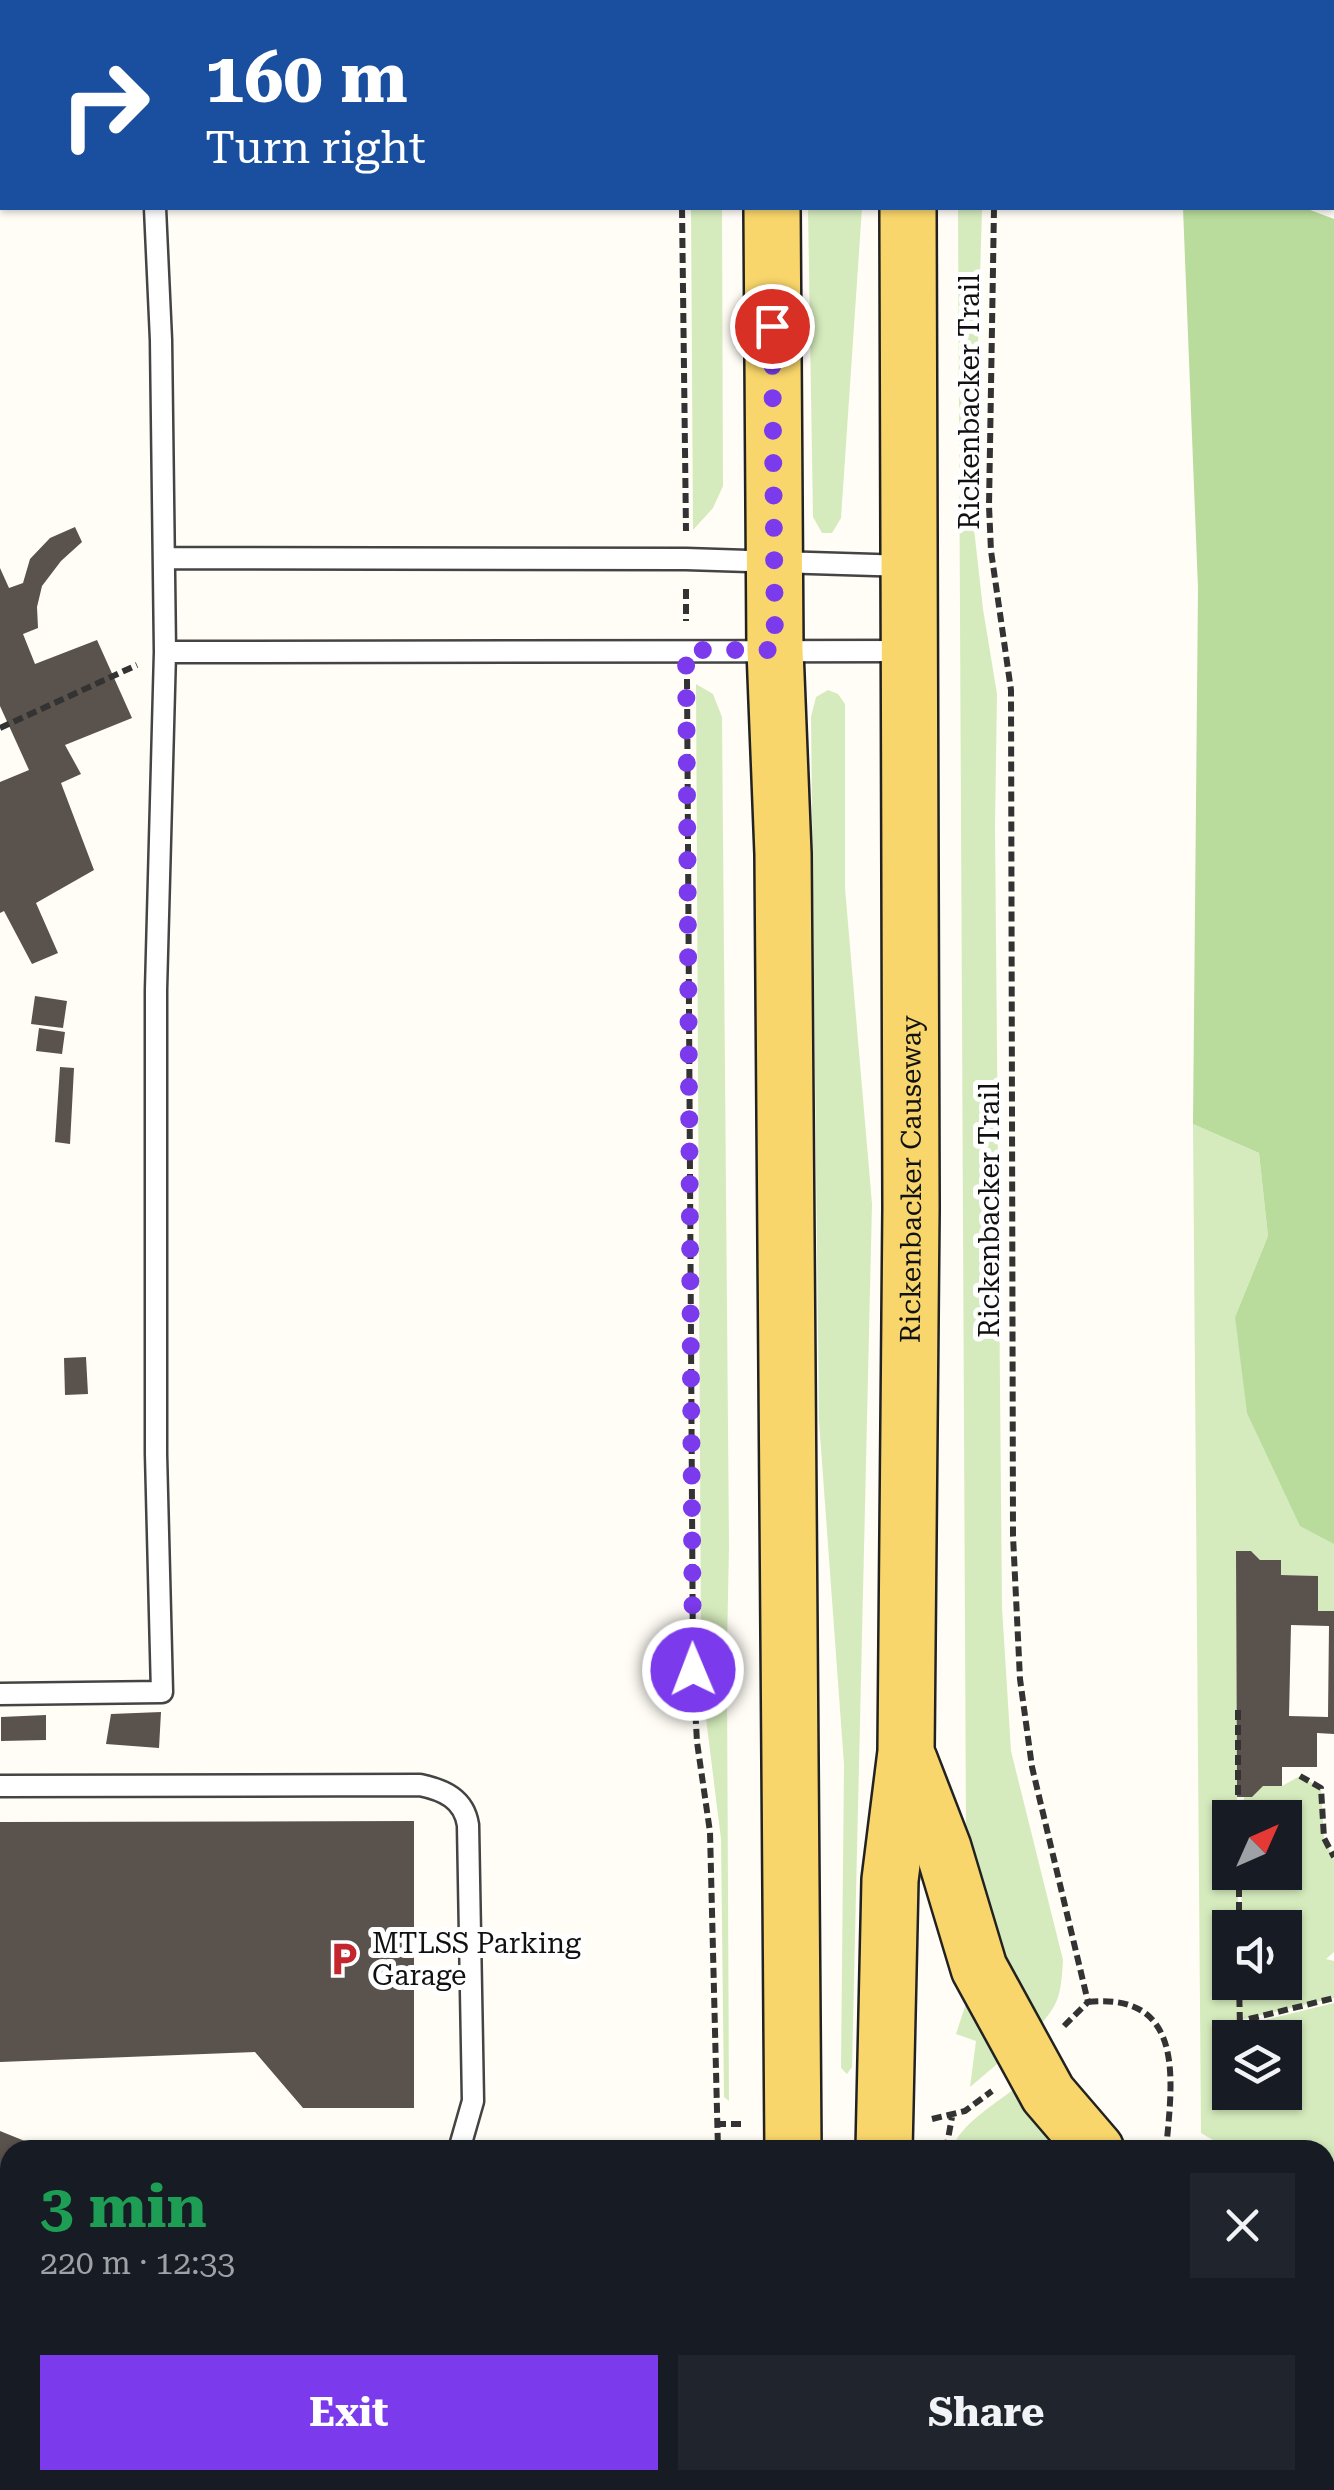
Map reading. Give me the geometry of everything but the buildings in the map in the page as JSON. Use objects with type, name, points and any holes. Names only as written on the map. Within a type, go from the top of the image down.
[{"type":"main road","points":[[772,210],[775,650],[783,873],[793,2140]]},
{"type":"main road","name":"Rickenbacker Causeway","points":[[884,2140],[890,1880],[906,1752],[911,1208],[908,210]]},
{"type":"main road","points":[[906,1752],[943,1848],[979,1968],[1048,2094],[1087,2140]]},
{"type":"lane","points":[[0,1694],[162,1692],[156,1415],[156,1027],[165,652],[156,210]]},
{"type":"lane","points":[[164,558],[686,559],[910,566]]},
{"type":"lane","points":[[165,652],[910,652]]},
{"type":"lane","points":[[0,1786],[420,1785],[449,1795],[466,1811],[468,1826],[473,2101],[462,2140]]},
{"type":"path","points":[[682,210],[693,1684],[696,1742],[710,1832],[717,2140]]},
{"type":"path","name":"Rickenbacker Trail","points":[[994,210],[989,506],[1011,690],[1013,1536],[1020,1679],[1032,1768],[1088,2002],[1106,2000],[1142,2011],[1160,2028],[1169,2049],[1167,2140]]},
{"type":"path","points":[[0,728],[165,652]]},
{"type":"path","points":[[1238,1710],[1238,1800]]},
{"type":"path","points":[[1300,1776],[1321,1788],[1324,1838],[1334,1857]]},
{"type":"path","points":[[1249,2019],[1334,1998]]},
{"type":"path","points":[[939,2118],[952,2116],[997,2087]]},
{"type":"path","points":[[948,2140],[952,2116]]},
{"type":"path","points":[[716,2124],[729,2124]]},
{"type":"green space","points":[[691,210],[722,210],[723,486],[713,508],[693,530]]},
{"type":"green space","points":[[808,210],[862,210],[841,518],[832,533],[822,533],[813,517]]},
{"type":"green space","points":[[958,210],[982,210],[973,520],[997,694],[1002,1608],[1011,1751],[1063,1960],[1058,1998],[1036,2029],[990,1936],[966,1833]]},
{"type":"green space","points":[[1183,210],[1310,210],[1334,219],[1334,1544],[1300,1526],[1247,1413],[1235,1317],[1268,1236],[1259,1153],[1193,1124],[1198,588]]},
{"type":"green space","points":[[696,684],[713,694],[722,717],[727,1645],[701,1645]]},
{"type":"green space","points":[[828,690],[838,694],[845,704],[845,888],[872,1204],[852,2067],[847,2074],[841,2068],[844,1764],[819,1421],[811,717],[816,697]]},
{"type":"green space","points":[[1193,1124],[1259,1153],[1268,1236],[1235,1317],[1334,1542],[1334,1611],[1318,1611],[1318,1576],[1281,1575],[1281,1560],[1260,1560],[1251,1551],[1236,1552],[1237,1800],[1212,1800],[1212,1890],[1238,1890],[1238,1910],[1212,1910],[1212,2000],[1302,2000],[1302,1910],[1241,1910],[1242,1890],[1302,1890],[1302,1800],[1244,1800],[1263,1786],[1282,1786],[1300,1776],[1321,1788],[1324,1838],[1334,1860],[1334,1952],[1326,1959],[1334,1961],[1334,1998],[1240,2020],[1212,2020],[1212,2110],[1302,2110],[1302,2020],[1265,2020],[1334,2003],[1334,2140],[1213,2140],[1201,2133]]},
{"type":"green space","points":[[702,1686],[727,1686],[729,2101],[724,2097],[721,1839]]},
{"type":"green space","points":[[969,1994],[1003,2059],[970,2087],[976,2041],[956,2034]]},
{"type":"green space","points":[[1018,2086],[1055,2140],[957,2140]]},
{"type":"place","name":"MTLSS Parking Garage","points":[[344,1959]]},
{"type":"route","points":[[693,1670],[686,650],[775,650],[772,326]]}]
